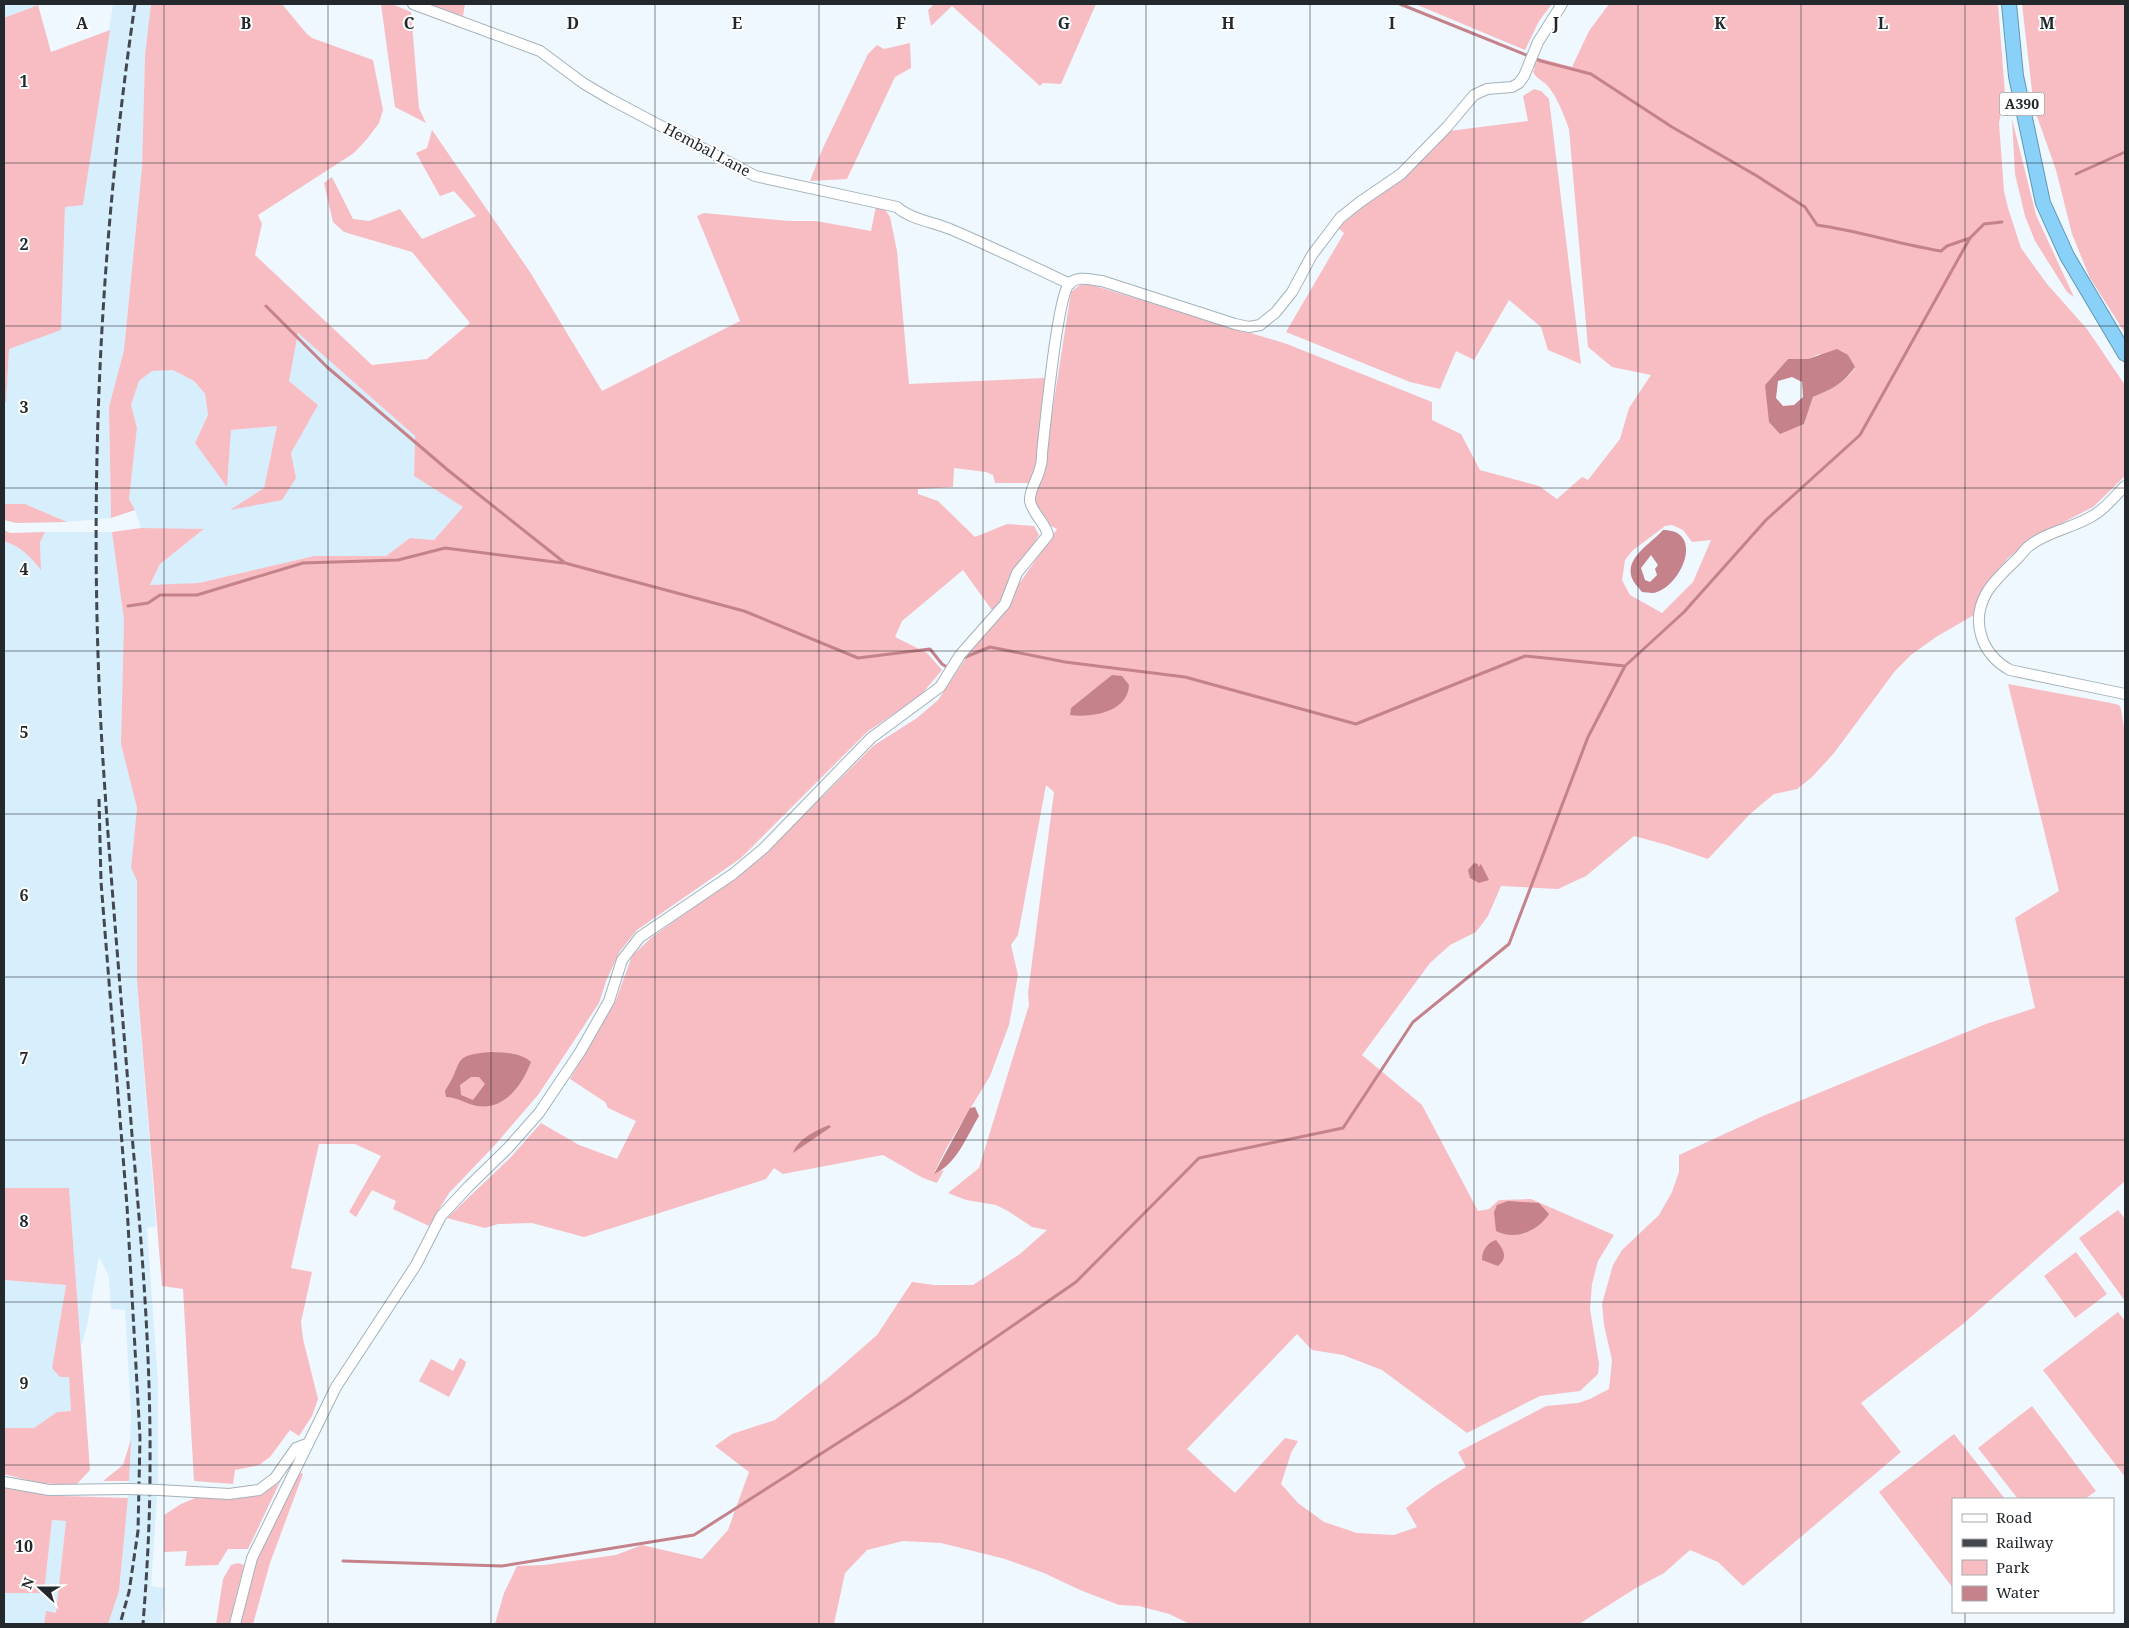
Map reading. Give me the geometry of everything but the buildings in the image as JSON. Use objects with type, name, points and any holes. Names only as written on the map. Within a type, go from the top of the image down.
[{"type":"highway","name":"A390","points":[[2008,4],[2016,76],[2043,203],[2067,256],[2125,354]]},
{"type":"street","name":"Hembal Lane","points":[[413,4],[540,51],[583,83],[610,99],[755,176],[897,207],[904,213],[939,224],[972,238],[1070,284]]},
{"type":"street","points":[[235,1624],[252,1558],[336,1387],[416,1264],[441,1216],[508,1148],[539,1113],[580,1052],[609,1001],[622,960],[640,937],[733,874],[764,848],[870,738],[940,687],[954,664],[1005,604],[1017,573],[1048,535],[1046,526],[1032,507],[1030,501],[1031,492],[1040,468],[1064,294],[1070,284],[1080,278],[1102,281],[1234,324],[1249,327],[1260,325],[1276,312],[1292,292],[1312,255],[1340,218],[1401,174],[1441,134],[1474,95],[1487,89],[1512,87],[1519,83],[1524,76],[1533,51],[1562,4]]},
{"type":"street","points":[[2125,486],[2096,514],[2074,526],[2047,535],[2028,547],[1988,591],[1978,618],[1979,630],[1987,650],[1997,661],[2010,670],[2125,694]]},
{"type":"street","points":[[4,1482],[50,1490],[127,1489],[229,1494],[259,1490],[275,1478],[296,1448],[307,1444]]},
{"type":"shaded area","points":[[4,4],[40,4],[4,18]]},
{"type":"shaded area","points":[[113,4],[151,4],[145,55],[142,167],[124,350],[109,407],[111,518],[67,522],[25,504],[4,504],[4,402],[6,402],[9,349],[61,329],[65,207],[83,204]]},
{"type":"shaded area","points":[[298,333],[415,436],[414,476],[463,507],[434,540],[410,538],[386,556],[314,556],[199,583],[150,586],[160,564],[203,530],[141,528],[129,499],[137,428],[131,405],[139,381],[152,371],[173,370],[194,381],[205,395],[208,415],[195,443],[227,486],[231,430],[277,426],[264,488],[231,510],[296,478],[291,453],[318,405],[289,381]]},
{"type":"shaded area","points":[[45,532],[112,532],[124,620],[121,744],[137,808],[131,868],[137,881],[137,981],[156,1226],[147,1228],[158,1383],[158,1480],[151,1586],[165,1588],[161,1624],[108,1624],[119,1591],[128,1498],[131,1414],[125,1310],[111,1309],[109,1277],[99,1256],[87,1326],[81,1347],[69,1188],[5,1188],[4,541],[29,554],[41,569],[40,542]]},
{"type":"shaded area","points":[[4,1280],[66,1285],[52,1368],[69,1377],[71,1411],[57,1412],[34,1428],[4,1428]]},
{"type":"shaded area","points":[[52,1520],[66,1521],[56,1614],[46,1612],[44,1624],[4,1624],[4,1593],[44,1593]]},
{"type":"green space","points":[[151,4],[282,4],[312,38],[373,60],[383,110],[379,123],[354,153],[258,215],[262,224],[255,255],[372,365],[427,359],[470,323],[412,252],[344,232],[333,222],[324,183],[332,177],[353,219],[369,221],[400,209],[422,239],[476,216],[454,191],[440,196],[416,153],[427,148],[432,130],[530,272],[602,391],[740,321],[697,216],[704,213],[789,221],[816,221],[871,231],[876,206],[884,208],[890,217],[897,251],[909,384],[1045,378],[1038,461],[1031,483],[995,483],[993,475],[986,472],[954,468],[953,487],[918,489],[918,494],[938,501],[975,537],[1007,524],[1034,526],[1039,535],[994,613],[963,570],[902,621],[895,637],[927,653],[942,670],[920,696],[867,732],[741,858],[637,930],[620,951],[606,981],[599,1003],[538,1095],[494,1146],[449,1193],[429,1226],[393,1209],[396,1201],[372,1190],[356,1217],[349,1212],[381,1156],[355,1144],[319,1144],[291,1268],[312,1272],[301,1322],[303,1339],[318,1399],[312,1416],[299,1436],[290,1430],[270,1457],[259,1465],[235,1470],[233,1484],[194,1481],[183,1289],[162,1286],[137,981],[137,881],[131,868],[137,808],[121,744],[124,620],[112,532],[141,528],[204,529],[160,564],[150,585],[199,583],[314,556],[386,556],[410,538],[434,540],[463,507],[414,476],[415,436],[298,333],[289,381],[318,405],[291,453],[296,478],[282,500],[230,510],[264,488],[277,426],[231,430],[227,487],[195,443],[208,415],[205,394],[194,381],[173,370],[152,371],[139,381],[131,405],[137,428],[129,499],[135,510],[111,518],[109,407],[124,350],[142,167],[145,55]]},
{"type":"green space","points":[[381,4],[392,4],[411,12],[419,108],[426,123],[395,107]]},
{"type":"green space","points":[[426,4],[465,4],[463,16]]},
{"type":"green space","points":[[934,4],[1096,4],[1061,84],[1043,83],[1040,86],[952,6],[931,26],[928,10]]},
{"type":"green space","points":[[1415,4],[1552,4],[1539,21],[1525,50]]},
{"type":"green space","points":[[1609,4],[1998,4],[2005,94],[1999,123],[2004,191],[2008,208],[2021,248],[2047,284],[2087,329],[2125,385],[2125,476],[2093,507],[2035,537],[2008,558],[1988,586],[1974,615],[1936,637],[1911,655],[1895,671],[1834,753],[1812,777],[1797,789],[1774,794],[1750,814],[1708,859],[1634,836],[1586,876],[1558,889],[1501,886],[1488,916],[1476,932],[1450,945],[1430,963],[1362,1055],[1422,1105],[1478,1211],[1489,1209],[1499,1200],[1531,1199],[1614,1235],[1598,1261],[1592,1284],[1590,1309],[1599,1364],[1598,1374],[1580,1391],[1540,1396],[1467,1433],[1382,1370],[1343,1355],[1312,1350],[1297,1334],[1187,1449],[1235,1493],[1285,1438],[1298,1441],[1291,1453],[1281,1484],[1298,1503],[1324,1522],[1357,1533],[1394,1535],[1417,1527],[1406,1508],[1434,1487],[1466,1467],[1458,1452],[1546,1406],[1578,1403],[1609,1389],[1612,1360],[1604,1325],[1602,1304],[1613,1265],[1622,1250],[1659,1215],[1672,1192],[1679,1172],[1679,1155],[1763,1116],[1986,1024],[2035,1008],[2015,918],[2059,891],[2008,684],[2111,703],[2119,705],[2121,709],[2125,734],[2125,1181],[1963,1324],[1861,1403],[1901,1452],[1743,1586],[1718,1562],[1690,1550],[1664,1573],[1636,1588],[1579,1624],[1190,1624],[1169,1614],[1139,1606],[1119,1605],[1080,1590],[1044,1573],[1005,1559],[941,1543],[903,1541],[867,1550],[845,1573],[834,1624],[495,1624],[504,1593],[517,1566],[544,1565],[616,1555],[642,1545],[702,1559],[728,1530],[749,1472],[715,1446],[732,1434],[775,1420],[828,1378],[877,1335],[912,1282],[934,1285],[973,1285],[1020,1254],[1047,1230],[1032,1227],[996,1205],[966,1200],[948,1193],[979,1168],[1029,1005],[1028,993],[1054,792],[1046,785],[1018,935],[1011,945],[1018,975],[1009,1025],[990,1076],[947,1147],[934,1173],[944,1170],[937,1183],[923,1178],[883,1155],[783,1174],[774,1168],[766,1179],[584,1237],[532,1223],[498,1224],[485,1228],[447,1218],[511,1157],[541,1123],[579,1145],[617,1159],[636,1121],[608,1108],[605,1102],[570,1079],[616,1000],[632,956],[652,937],[734,879],[774,845],[873,746],[917,718],[938,700],[978,640],[1005,612],[1019,584],[1057,529],[1051,526],[1035,502],[1049,433],[1071,292],[1080,285],[1092,285],[1287,344],[1432,402],[1432,420],[1461,434],[1480,470],[1539,486],[1557,499],[1582,477],[1588,480],[1620,439],[1629,408],[1651,375],[1612,367],[1588,347],[1569,129],[1554,95],[1547,85],[1535,75],[1533,71],[1535,68],[1530,66],[1535,57],[1572,67],[1589,31]],"holes":[[[1819,354],[1855,368],[1837,386],[1813,397],[1804,424],[1780,433],[1765,385],[1788,359],[1808,359]],[[1672,525],[1683,530],[1692,542],[1711,540],[1693,582],[1662,613],[1630,595],[1622,580],[1625,560],[1632,551],[1665,526]]]},
{"type":"green space","points":[[2022,4],[2125,4],[2125,333],[2090,278],[2072,234],[2056,170],[2034,108]]},
{"type":"green space","points":[[38,5],[51,52],[110,30],[83,205],[65,207],[61,330],[9,349],[6,402],[4,402],[4,18]]},
{"type":"green space","points":[[910,43],[911,68],[895,77],[847,179],[810,181],[822,150],[868,54],[877,45],[884,49]]},
{"type":"green space","points":[[1534,89],[1541,91],[1549,99],[1581,364],[1548,350],[1541,327],[1509,300],[1474,360],[1456,351],[1440,389],[1410,382],[1286,332],[1344,233],[1338,228],[1410,171],[1449,131],[1528,121],[1523,96]]},
{"type":"green space","points":[[2012,119],[2036,215],[2074,297],[2067,292],[2035,241],[2025,216],[2015,174]]},
{"type":"green space","points":[[4,504],[25,504],[67,522],[16,523],[4,520]]},
{"type":"green space","points":[[4,530],[10,533],[45,532],[40,542],[41,570],[25,553],[4,541]]},
{"type":"green space","points":[[4,1175],[5,1188],[69,1188],[90,1470],[76,1485],[38,1483],[4,1474],[4,1428],[34,1428],[57,1412],[71,1411],[69,1377],[60,1377],[52,1368],[66,1285],[4,1280]]},
{"type":"green space","points":[[2118,1210],[2125,1219],[2125,1301],[2079,1238]]},
{"type":"green space","points":[[2076,1252],[2107,1294],[2075,1318],[2044,1276]]},
{"type":"green space","points":[[2118,1312],[2125,1321],[2125,1477],[2043,1370]]},
{"type":"green space","points":[[460,1358],[466,1362],[465,1366],[449,1397],[419,1381],[431,1359],[453,1371]]},
{"type":"green space","points":[[2032,1406],[2096,1491],[2086,1498],[2017,1498],[1978,1448]]},
{"type":"green space","points":[[1954,1434],[2004,1498],[1952,1498],[1952,1587],[1879,1492]]},
{"type":"green space","points":[[131,1439],[129,1481],[103,1481],[123,1465]]},
{"type":"green space","points":[[288,1465],[248,1549],[228,1549],[218,1565],[185,1566],[187,1551],[164,1552],[164,1515],[181,1504],[200,1496],[252,1497],[268,1490]]},
{"type":"green space","points":[[299,1472],[303,1474],[270,1563],[253,1624],[240,1624],[253,1569],[266,1535]]},
{"type":"green space","points":[[4,1487],[61,1496],[128,1498],[119,1591],[108,1624],[44,1624],[46,1611],[56,1613],[66,1521],[52,1520],[44,1593],[4,1593]]},
{"type":"green space","points":[[238,1563],[244,1565],[229,1624],[216,1624],[223,1579],[231,1565]]},
{"type":"water","points":[[1837,349],[1848,355],[1855,367],[1837,385],[1813,397],[1804,424],[1780,434],[1769,422],[1765,385],[1788,359],[1808,359]],"holes":[[[1792,377],[1802,382],[1803,397],[1794,405],[1783,406],[1776,398],[1778,381]]]},
{"type":"water","points":[[1663,530],[1676,532],[1683,538],[1686,547],[1685,558],[1675,579],[1666,587],[1655,593],[1642,592],[1635,584],[1631,575],[1633,562],[1642,550]],"holes":[[[1651,555],[1658,565],[1655,569],[1657,575],[1650,582],[1645,580],[1641,568]]]},
{"type":"water","points":[[1112,675],[1122,676],[1129,685],[1127,694],[1122,702],[1116,707],[1098,714],[1070,715],[1071,708]]},
{"type":"water","points":[[1474,863],[1478,864],[1478,867],[1481,864],[1489,880],[1479,883],[1470,878],[1468,870]]},
{"type":"water","points":[[478,1053],[512,1054],[522,1056],[531,1062],[517,1087],[504,1100],[496,1104],[477,1106],[446,1097],[445,1091],[460,1062],[469,1055]],"holes":[[[471,1077],[479,1077],[485,1084],[473,1100],[461,1095],[460,1085]]]},
{"type":"water","points":[[975,1107],[979,1116],[960,1149],[949,1164],[934,1174],[970,1108]]},
{"type":"water","points":[[829,1125],[831,1127],[793,1153],[803,1140]]},
{"type":"water","points":[[1508,1201],[1539,1203],[1549,1214],[1539,1225],[1526,1233],[1503,1234],[1496,1231],[1494,1212],[1497,1205]]},
{"type":"water","points":[[1496,1240],[1504,1253],[1503,1259],[1498,1266],[1482,1260],[1486,1247]]},
{"type":"waterway","points":[[1400,4],[1541,61],[1591,74],[1672,127],[1757,176],[1805,207],[1817,225],[1941,251],[1947,246],[1970,238],[1984,224],[2002,222]]},
{"type":"waterway","points":[[2076,174],[2125,152]]},
{"type":"waterway","points":[[963,658],[990,647],[1065,662],[1185,677],[1356,724],[1525,656],[1625,666],[1684,612],[1766,520],[1860,435],[1970,238]]},
{"type":"waterway","points":[[266,306],[327,367],[449,471],[565,563],[744,611],[858,658],[930,649],[942,664],[950,669]]},
{"type":"waterway","points":[[128,606],[148,603],[160,595],[197,595],[303,563],[398,560],[445,548],[563,563]]},
{"type":"waterway","points":[[343,1561],[502,1566],[694,1535],[908,1398],[1076,1282],[1199,1158],[1343,1128],[1413,1022],[1509,944],[1588,737],[1625,666]]},
{"type":"railway","points":[[135,4],[113,188],[105,281],[100,373],[96,559],[98,652],[105,794],[139,1218],[147,1344],[150,1488],[143,1624]]},
{"type":"railway","points":[[99,799],[101,882],[127,1206],[140,1438],[138,1531],[129,1592],[120,1624]]}]
